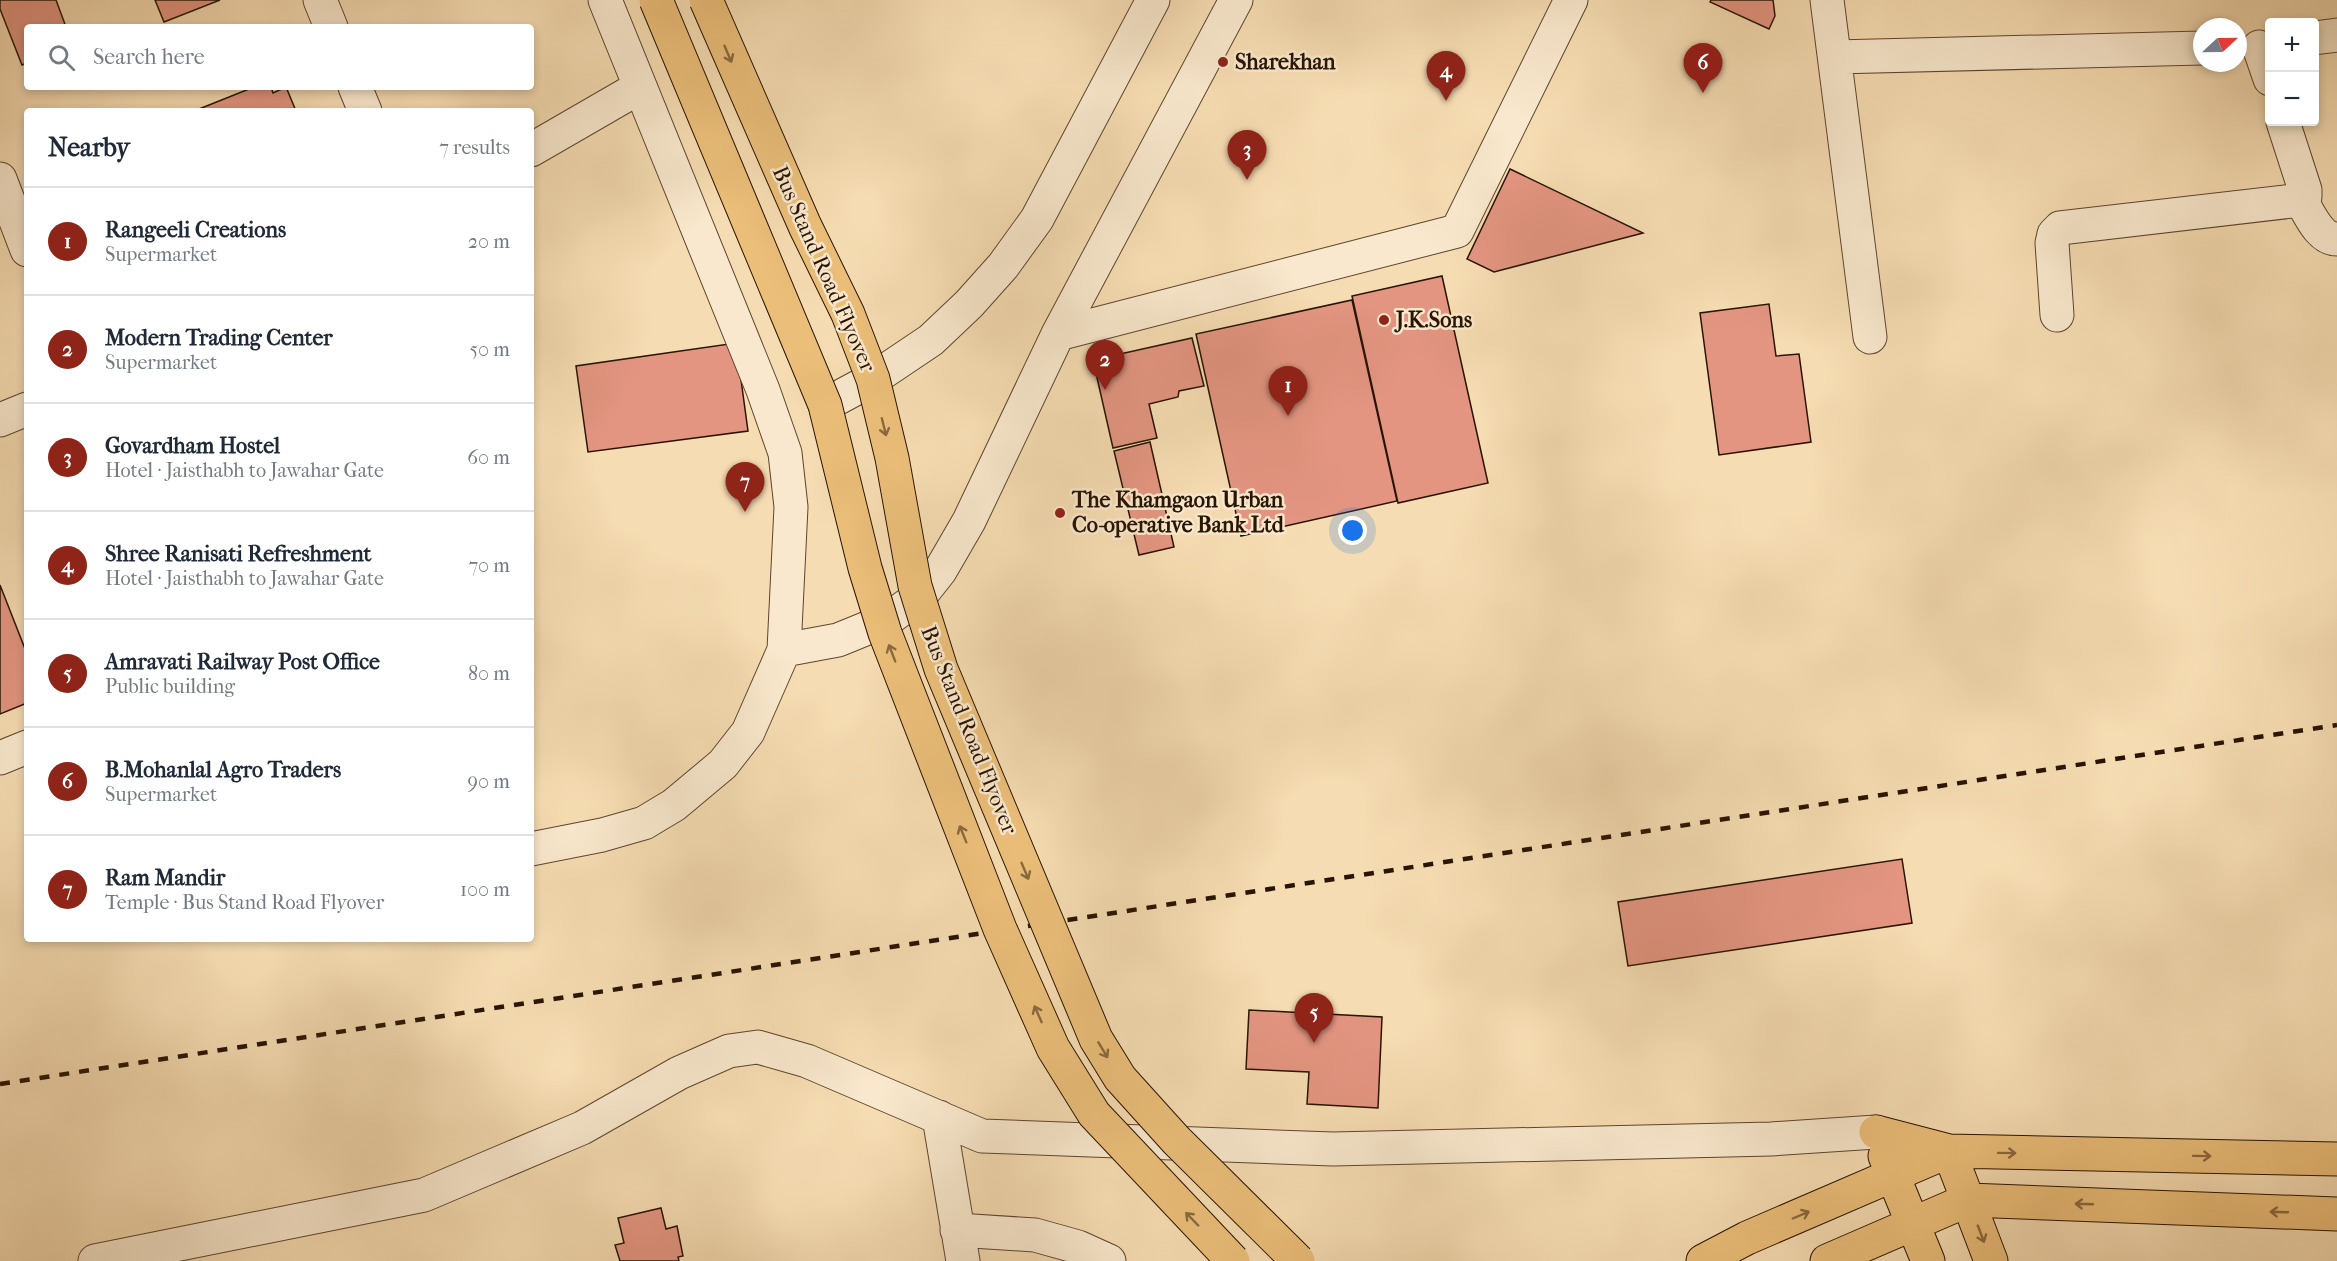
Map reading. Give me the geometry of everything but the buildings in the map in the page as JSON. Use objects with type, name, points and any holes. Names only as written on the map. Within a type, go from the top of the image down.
[{"type":"main road","name":"Bus Stand Road Flyover","points":[[656,0],[825,405],[865,568],[885,633],[1000,929],[1053,1048],[1094,1114],[1233,1261]]},
{"type":"main road","name":"Bus Stand Road Flyover","points":[[706,0],[805,226],[848,314],[873,379],[892,458],[915,586],[941,669],[1096,1039],[1120,1078],[1176,1140],[1298,1261]]},
{"type":"main road","points":[[1876,1132],[1949,1151],[2337,1159]]},
{"type":"main road","points":[[1876,1132],[1928,1261]]},
{"type":"main road","points":[[1703,1261],[1747,1238],[1949,1151]]},
{"type":"main road","points":[[1949,1151],[1991,1261]]},
{"type":"main road","points":[[1827,1261],[1912,1222],[1968,1200],[2337,1214]]},
{"type":"street","points":[[320,0],[330,24]]},
{"type":"street","points":[[534,848],[602,835],[644,823],[674,805],[723,764],[748,732],[784,650],[791,507],[785,453],[763,390],[605,0]]},
{"type":"street","points":[[825,405],[873,379],[931,340],[969,304],[1003,266],[1037,219],[1153,0]]},
{"type":"street","points":[[784,650],[838,640],[887,620],[921,596],[940,571],[969,522],[1058,334],[1236,0]]},
{"type":"street","points":[[1058,334],[1457,231],[1571,0]]},
{"type":"street","points":[[1827,0],[1870,337]]},
{"type":"street","points":[[2319,37],[2337,35]]},
{"type":"street","points":[[2255,46],[2267,72]]},
{"type":"street","points":[[1835,57],[2193,48]]},
{"type":"street","points":[[534,148],[640,87]]},
{"type":"street","points":[[356,90],[364,108]]},
{"type":"street","points":[[2057,315],[2052,243],[2054,234],[2060,228],[2301,200],[2305,197],[2305,190],[2284,126]]},
{"type":"street","points":[[0,179],[24,242]]},
{"type":"street","points":[[2301,200],[2321,231],[2331,239],[2337,239]]},
{"type":"street","points":[[0,420],[24,411]]},
{"type":"street","points":[[0,758],[24,748]]},
{"type":"street","points":[[95,1261],[424,1195],[582,1128],[679,1073],[729,1051],[758,1047],[807,1061],[982,1136],[1333,1149],[1771,1139],[1876,1132]]},
{"type":"street","points":[[939,1117],[960,1245],[1035,1235],[1078,1247],[1109,1261]]},
{"type":"railway","points":[[0,1084],[2337,725]]},
{"type":"place","name":"Sharekhan","points":[[1223,62]]},
{"type":"place","name":"B.Mohanlal Agro Traders","points":[[1703,93]]},
{"type":"place","name":"Shree Ranisati Refreshment","points":[[1446,101]]},
{"type":"place","name":"Govardham Hostel","points":[[1247,180]]},
{"type":"place","name":"J.K.Sons","points":[[1384,320]]},
{"type":"place","name":"Modern Trading Center","points":[[1105,390]]},
{"type":"place","name":"Rangeeli Creations","points":[[1288,416]]},
{"type":"place","name":"Ram Mandir","points":[[745,512]]},
{"type":"place","name":"The Khamgaon Urban Co-operative Bank Ltd","points":[[1060,513]]},
{"type":"place","name":"Amravati Railway Post Office","points":[[1314,1043]]}]
